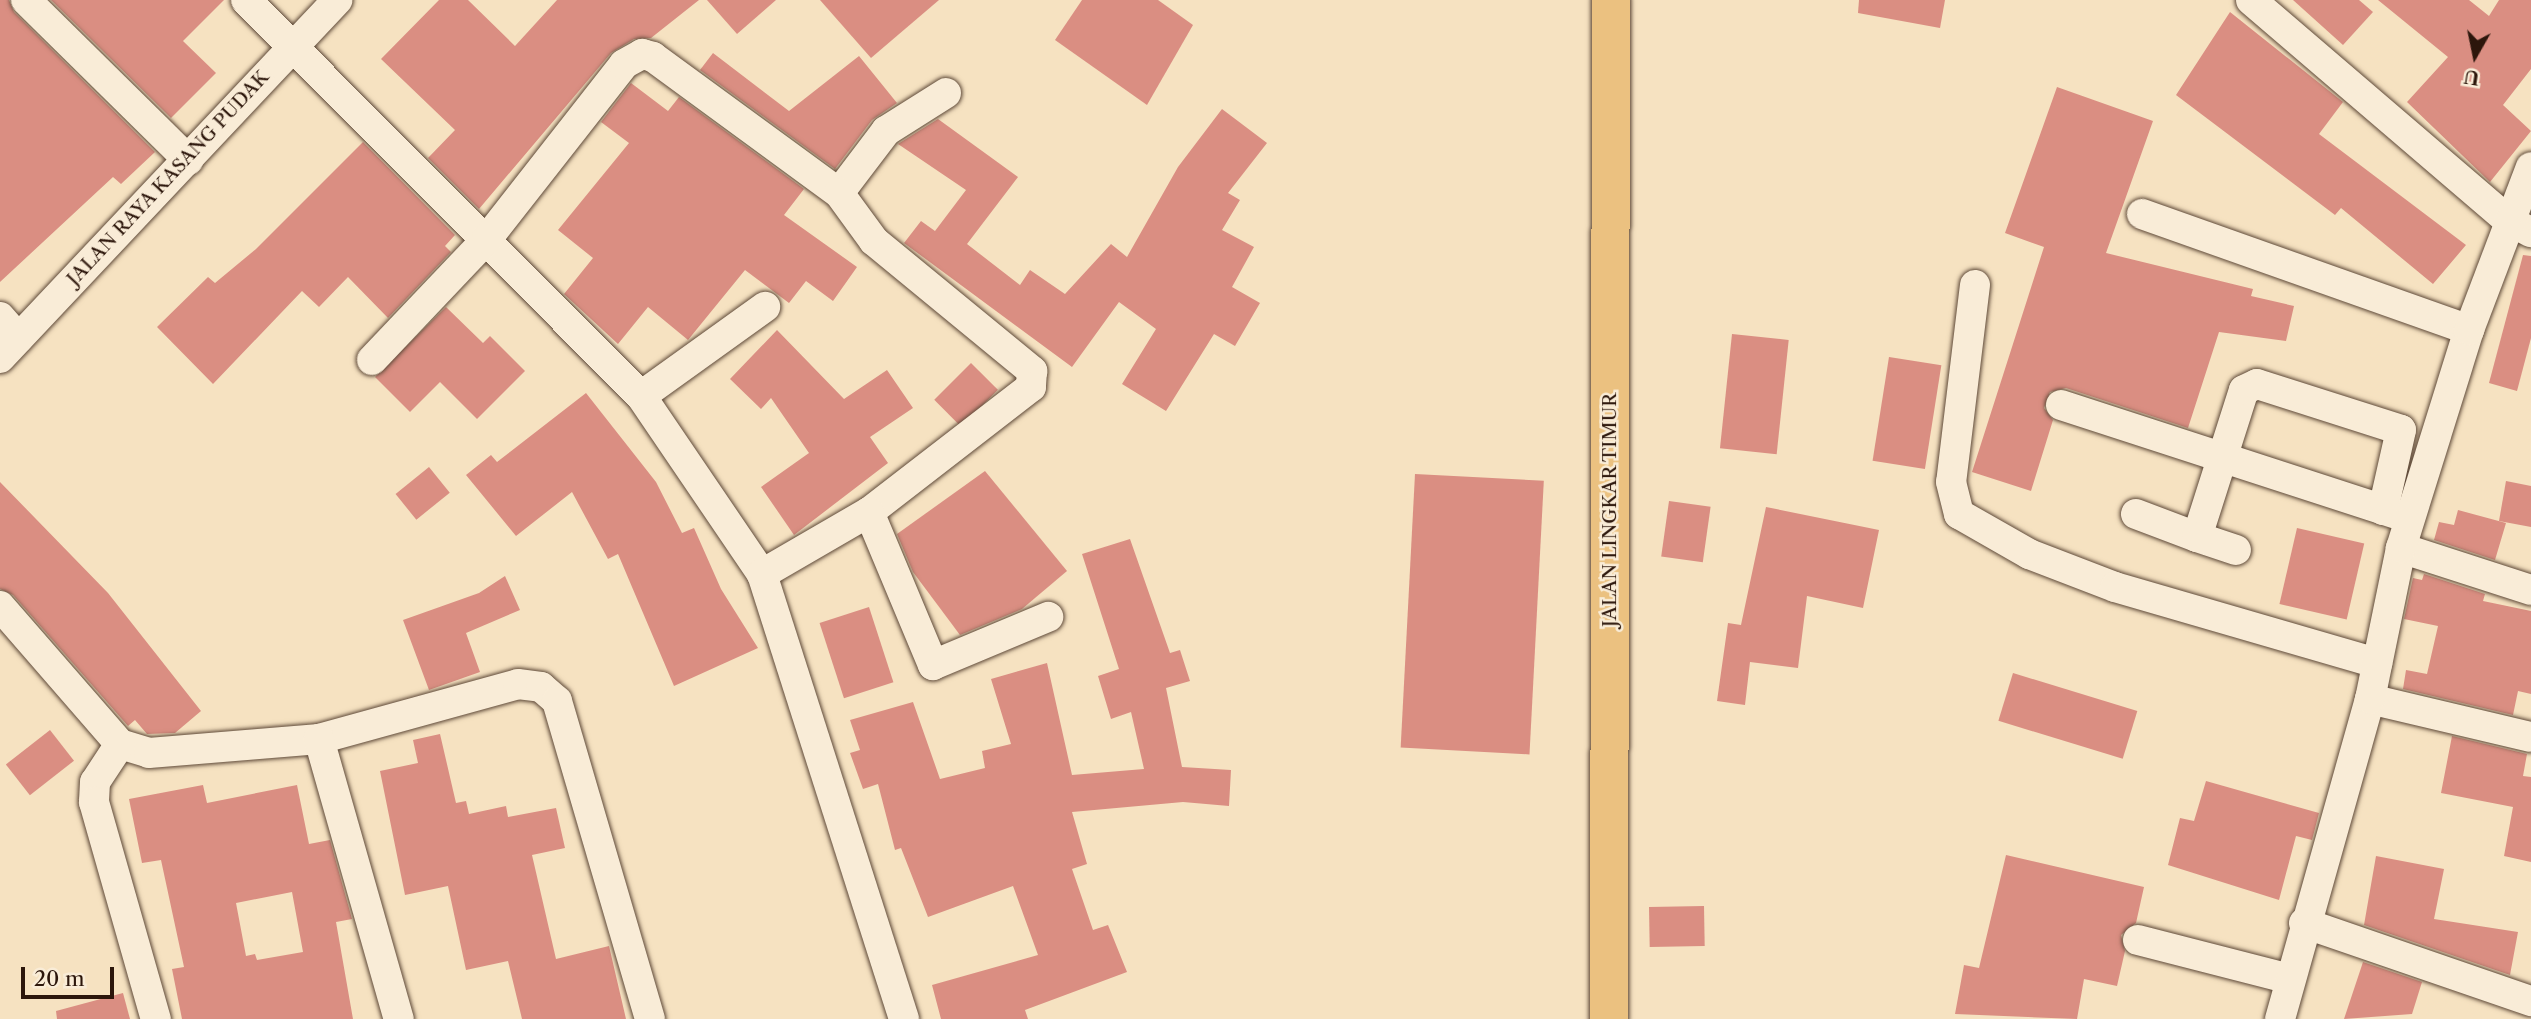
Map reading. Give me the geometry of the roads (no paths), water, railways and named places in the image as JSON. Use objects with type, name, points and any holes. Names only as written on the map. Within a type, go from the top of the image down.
[{"type":"highway","name":"JALAN LINGKAR TIMUR","points":[[1609,1019],[1611,0]]},
{"type":"street","points":[[26,0],[188,160]]},
{"type":"street","points":[[246,0],[295,46],[641,396],[762,574],[904,1019]]},
{"type":"street","name":"JALAN RAYA KASANG PUDAK","points":[[6,338],[188,160],[337,0]]},
{"type":"street","points":[[2251,0],[2519,226]]},
{"type":"street","points":[[372,360],[487,239],[624,64],[642,54],[839,193],[874,241],[1032,371],[1031,387],[869,513],[762,574]]},
{"type":"street","points":[[839,193],[886,131],[946,93]]},
{"type":"street","points":[[2397,514],[2469,330],[2519,226],[2531,167]]},
{"type":"street","points":[[2142,214],[2469,330]]},
{"type":"street","points":[[1975,285],[1951,482],[1959,514],[2029,554],[2115,587],[2377,663]]},
{"type":"street","points":[[641,396],[765,307]]},
{"type":"street","points":[[2197,537],[2222,457],[2252,384],[2396,426],[2403,436],[2397,514],[2401,548],[2370,699],[2304,923],[2280,1019]]},
{"type":"street","points":[[2061,405],[2397,514]]},
{"type":"street","points":[[869,513],[933,665],[1048,617]]},
{"type":"street","points":[[2136,514],[2236,550]]},
{"type":"street","points":[[2401,548],[2531,590]]},
{"type":"street","points":[[0,606],[120,744],[149,753],[320,739],[518,684],[541,687],[557,701],[650,1019]]},
{"type":"street","points":[[2370,699],[2531,737]]},
{"type":"street","points":[[320,739],[399,1019]]},
{"type":"street","points":[[120,744],[95,782],[94,802],[156,1019]]},
{"type":"street","points":[[2304,923],[2531,1001]]},
{"type":"street","points":[[2138,940],[2290,979]]}]
